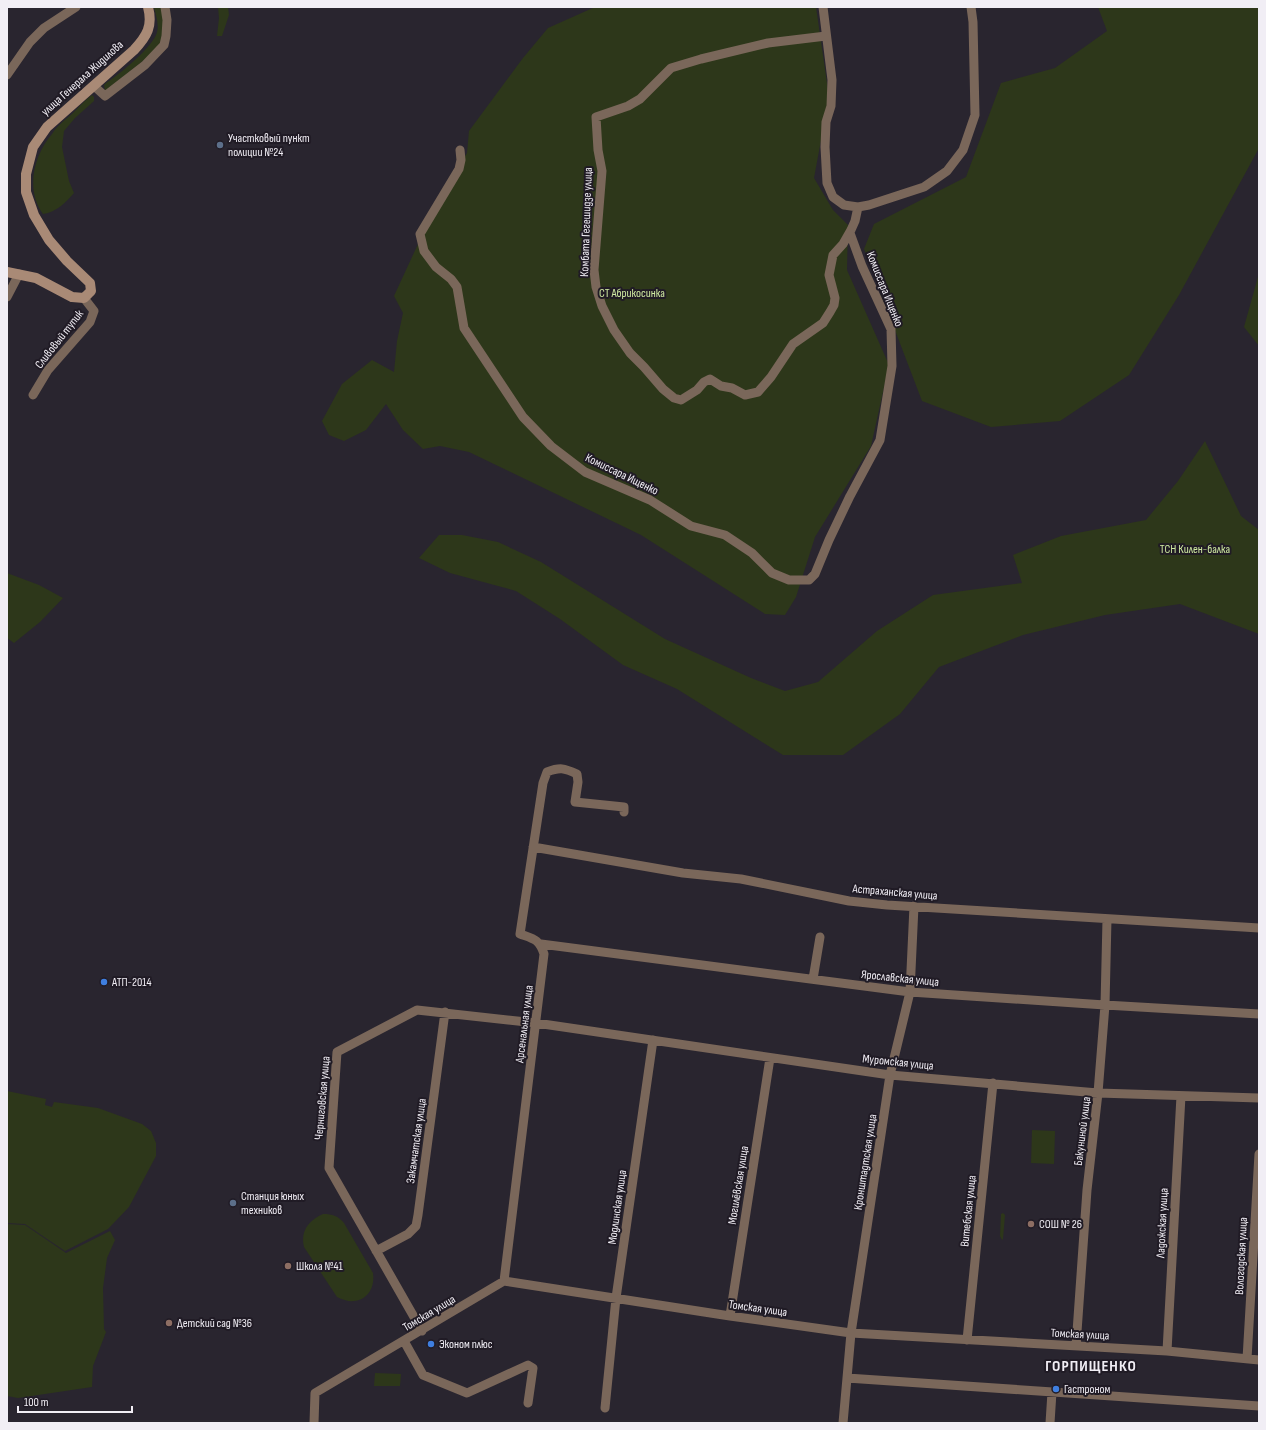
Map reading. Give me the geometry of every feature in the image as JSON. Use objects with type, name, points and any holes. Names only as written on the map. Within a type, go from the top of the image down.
[{"type":"main road","name":"улица Генерала Жидилова","points":[[84,298],[91,291],[90,283],[67,262],[49,240],[34,215],[26,192],[26,174],[33,147],[47,127],[143,40],[149,28],[150,17],[148,7]]},
{"type":"main road","points":[[7,272],[36,278],[72,297],[84,298]]},
{"type":"street","points":[[7,75],[30,42],[44,28],[76,7]]},
{"type":"street","points":[[94,86],[105,96],[145,65],[164,45],[167,20],[165,7]]},
{"type":"street","points":[[823,7],[832,80],[831,106],[826,122],[824,147],[827,183],[833,197],[844,205],[858,207],[869,205],[924,187],[947,171],[963,150],[976,115],[973,22],[971,7]]},
{"type":"street","name":"Комбата Гегешидзе улица","points":[[826,36],[768,43],[701,59],[671,68],[640,99],[628,106],[596,117],[598,150],[602,171],[594,270],[596,287],[602,306],[614,330],[630,353],[674,398],[681,400],[697,390],[710,378],[722,386],[732,388],[745,395],[758,392],[794,344],[823,323],[834,305],[835,298],[829,275],[833,255],[843,244],[850,232],[855,221],[858,207]]},
{"type":"street","name":"Комиссара Ищенко","points":[[460,150],[459,168],[420,234],[424,250],[432,262],[451,279],[457,287],[464,328],[523,417],[551,446],[585,472],[650,500],[691,526],[725,536],[752,553],[772,573],[789,580],[808,580],[815,574],[850,496],[880,440],[892,366],[891,329],[862,266],[850,232]]},
{"type":"street","points":[[7,297],[19,274]]},
{"type":"street","name":"Сливовый тупик","points":[[33,396],[48,370],[90,322],[94,311],[84,298]]},
{"type":"street","points":[[541,944],[520,934],[543,783],[547,772],[556,768],[568,770],[577,774],[578,782],[575,802],[624,807],[624,812]]},
{"type":"street","name":"Астраханская улица","points":[[533,847],[683,873],[741,879],[850,900],[887,905],[1259,928]]},
{"type":"street","name":"Кронштадтская улица","points":[[844,1423],[851,1333],[890,1075],[910,992],[914,906]]},
{"type":"street","name":"Бакуниной улица","points":[[1076,1346],[1087,1190],[1098,1093],[1105,1005],[1107,919]]},
{"type":"street","points":[[813,979],[820,937]]},
{"type":"street","name":"Ярославская улица","points":[[541,944],[910,992],[1259,1014]]},
{"type":"street","name":"Арсенальная улица","points":[[504,1281],[544,954],[541,944]]},
{"type":"street","name":"Черниговская улица","points":[[422,1331],[328,1168],[337,1052],[417,1010],[536,1023]]},
{"type":"street","name":"Закамчатская улица","points":[[376,1251],[408,1234],[416,1226],[445,1012]]},
{"type":"street","name":"Муромская улица","points":[[536,1023],[890,1075],[1098,1093],[1259,1098]]},
{"type":"street","name":"Модлинская улица","points":[[605,1408],[616,1298],[653,1040]]},
{"type":"street","name":"Могилёвская улица","points":[[730,1316],[770,1058]]},
{"type":"street","name":"Витебская улица","points":[[967,1340],[993,1083]]},
{"type":"street","name":"Ладожская улица","points":[[1167,1351],[1181,1096]]},
{"type":"street","name":"Вологодская улица","points":[[1247,1359],[1259,1154]]},
{"type":"street","name":"Томская улица","points":[[314,1423],[315,1393],[422,1331],[504,1281],[851,1333],[1167,1351],[1259,1360]]},
{"type":"street","points":[[404,1341],[423,1375],[467,1393],[528,1365],[533,1368],[528,1403]]},
{"type":"street","points":[[848,1378],[1259,1406]]},
{"type":"street","points":[[1050,1423],[1052,1392]]},
{"type":"green space","points":[[154,7],[162,7],[165,24],[160,45],[143,61],[105,91],[104,85],[119,74],[141,54],[156,35],[158,25]]},
{"type":"green space","points":[[218,7],[228,7],[229,15],[222,36],[217,36],[219,18]]},
{"type":"green space","name":"СТ Абрикосинка","points":[[595,7],[816,7],[829,97],[814,178],[833,210],[848,225],[847,270],[889,365],[871,446],[815,537],[796,597],[785,615],[765,614],[641,535],[469,452],[440,446],[423,449],[403,430],[386,404],[366,430],[344,441],[329,435],[322,421],[342,384],[372,360],[394,372],[397,341],[403,313],[394,296],[442,192],[467,153],[469,131],[523,58],[548,28]]},
{"type":"green space","points":[[1098,7],[1259,7],[1259,148],[1179,295],[1129,375],[1060,421],[991,427],[922,401],[864,249],[874,224],[966,177],[1001,83],[1055,68],[1107,31]]},
{"type":"green space","points":[[92,95],[94,97],[94,101],[75,118],[64,131],[62,147],[69,181],[74,193],[57,209],[43,214],[37,204],[33,183],[36,162],[40,152],[56,128]]},
{"type":"green space","points":[[1259,273],[1259,346],[1244,327]]},
{"type":"green space","name":"ТСН Килен-балка","points":[[1205,441],[1241,516],[1259,530],[1259,634],[1180,604],[1105,615],[1023,635],[939,667],[900,714],[843,755],[783,755],[677,689],[623,665],[560,619],[516,591],[450,573],[419,558],[439,535],[462,535],[498,542],[541,562],[665,639],[751,678],[785,691],[818,682],[877,631],[933,595],[1022,583],[1013,555],[1061,536],[1146,520],[1178,481]]},
{"type":"green space","points":[[7,573],[39,585],[63,598],[40,622],[14,643],[7,638]]},
{"type":"green space","points":[[7,1091],[46,1099],[45,1105],[52,1107],[54,1102],[98,1108],[142,1124],[151,1131],[156,1143],[156,1156],[129,1207],[108,1229],[65,1251],[25,1224],[7,1223]]},
{"type":"green space","points":[[1032,1130],[1055,1131],[1054,1164],[1031,1163]]},
{"type":"green space","points":[[1003,1213],[1005,1215],[1002,1240],[1000,1236],[1001,1214]]},
{"type":"green space","points":[[323,1214],[335,1216],[344,1223],[373,1273],[371,1288],[364,1298],[351,1301],[337,1297],[304,1247],[303,1236],[307,1227],[314,1219]]},
{"type":"green space","points":[[7,1224],[25,1225],[66,1253],[110,1231],[115,1240],[107,1258],[103,1288],[104,1329],[106,1332],[93,1366],[92,1387],[18,1398],[7,1396]]},
{"type":"green space","points":[[375,1373],[401,1374],[400,1386],[374,1386]]},
{"type":"place","name":"Участковый пункт полиции №24","points":[[220,145]]},
{"type":"place","name":"АТП-2014","points":[[104,982]]},
{"type":"place","name":"Станция юных техников","points":[[233,1203]]},
{"type":"place","name":"СОШ № 26","points":[[1031,1224]]},
{"type":"place","name":"Школа №41","points":[[288,1266]]},
{"type":"place","name":"Детский сад №36","points":[[169,1323]]},
{"type":"place","name":"Эконом плюс","points":[[431,1344]]},
{"type":"place","name":"Гастроном","points":[[1056,1389]]},
{"type":"district","name":"ГОРПИЩЕНКО","points":[[1091,1365]]}]
